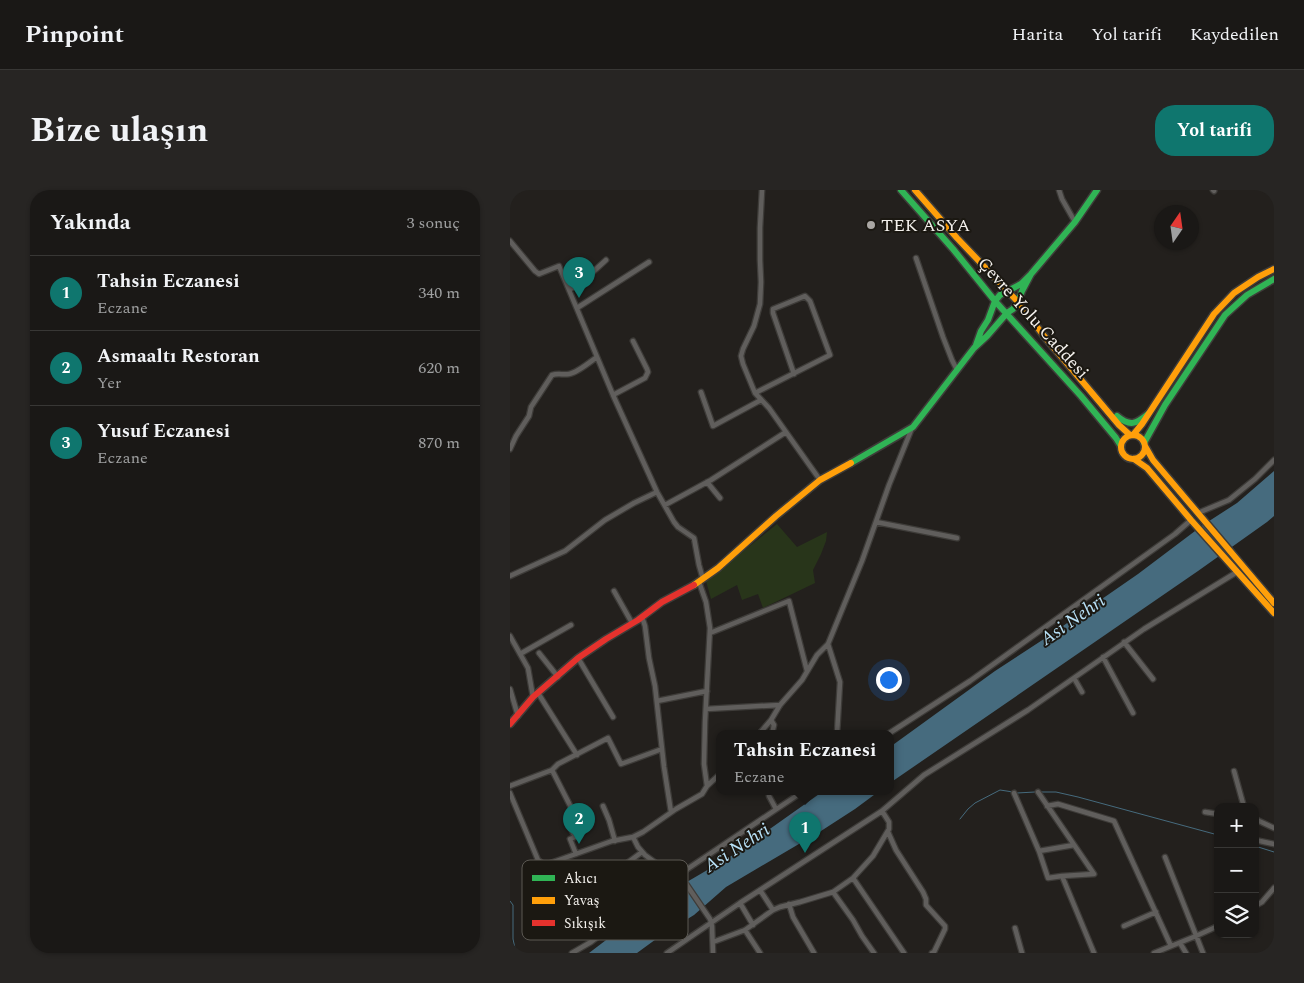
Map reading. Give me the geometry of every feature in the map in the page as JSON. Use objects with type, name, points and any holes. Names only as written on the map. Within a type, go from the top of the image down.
[{"type":"main road","name":"Çevre Yolu Caddesi","points":[[901,190],[995,302],[1081,396],[1116,438],[1124,456],[1134,459],[1147,468],[1192,522],[1274,603]]},
{"type":"main road","name":"Çevre Yolu Caddesi","points":[[915,190],[957,238],[1008,290],[1044,336],[1120,425],[1132,435],[1140,437],[1153,460],[1200,515],[1237,567],[1274,613]]},
{"type":"main road","points":[[974,348],[1000,295],[1021,284],[1031,274],[1075,222],[1097,190]]},
{"type":"main road","points":[[1121,446],[1124,439],[1132,435],[1148,414],[1214,314],[1234,293],[1274,269]]},
{"type":"main road","points":[[510,724],[536,695],[578,658],[632,624],[662,602],[718,568],[820,480],[913,426],[974,348],[1013,309],[1031,274]]},
{"type":"main road","points":[[1134,459],[1143,453],[1145,445],[1165,405],[1225,315],[1247,295],[1274,279]]},
{"type":"main road","points":[[1104,407],[1110,409],[1122,421],[1127,423],[1137,423],[1148,414]]},
{"type":"street","points":[[762,190],[760,304],[754,326],[741,356],[755,393],[769,408],[820,480]]},
{"type":"street","points":[[1059,190],[1075,222]]},
{"type":"street","points":[[510,241],[535,272],[539,274],[559,266],[613,396],[657,492],[678,527],[694,538],[710,632],[704,764],[708,786]]},
{"type":"street","points":[[916,258],[943,337],[957,370]]},
{"type":"street","points":[[569,290],[583,281],[606,260]]},
{"type":"street","points":[[577,308],[649,262]]},
{"type":"street","points":[[755,393],[794,374],[830,355],[810,301],[805,296],[773,309],[794,374]]},
{"type":"street","points":[[613,396],[645,378],[647,375],[647,369],[633,341]]},
{"type":"street","points":[[510,449],[529,416],[532,407],[552,375],[557,373],[572,374],[597,357]]},
{"type":"street","points":[[701,392],[713,426],[761,400]]},
{"type":"street","points":[[762,730],[828,644],[862,561],[913,426]]},
{"type":"street","points":[[665,505],[707,482],[786,432]]},
{"type":"street","points":[[1200,515],[1229,500],[1255,479],[1274,460]]},
{"type":"street","points":[[707,482],[720,498]]},
{"type":"street","points":[[510,576],[565,551],[605,520],[657,492]]},
{"type":"street","points":[[876,522],[957,538]]},
{"type":"street","points":[[894,730],[970,681],[1192,522]]},
{"type":"street","points":[[688,936],[710,919],[760,890],[882,811],[924,775],[1028,710],[1124,642],[1237,567]]},
{"type":"street","points":[[614,591],[632,624]]},
{"type":"street","points":[[710,632],[789,601],[807,671]]},
{"type":"street","points":[[642,617],[657,702],[671,812]]},
{"type":"street","points":[[520,654],[571,625]]},
{"type":"street","points":[[510,636],[528,668],[536,695],[576,755]]},
{"type":"street","points":[[1124,642],[1153,679]]},
{"type":"street","points":[[828,644],[840,682],[837,730]]},
{"type":"street","points":[[539,652],[558,677]]},
{"type":"street","points":[[1103,657],[1133,712]]},
{"type":"street","points":[[578,658],[613,717]]},
{"type":"street","points":[[1074,678],[1082,692]]},
{"type":"street","points":[[510,689],[518,716]]},
{"type":"street","points":[[657,702],[707,691]]},
{"type":"street","points":[[706,709],[780,706]]},
{"type":"street","points":[[771,720],[774,724],[773,730]]},
{"type":"street","points":[[510,786],[552,770],[558,764],[608,738],[622,764],[662,750]]},
{"type":"street","points":[[552,770],[580,825],[571,829],[575,837],[570,839],[576,854]]},
{"type":"street","points":[[1234,770],[1243,803]]},
{"type":"street","points":[[559,860],[615,841],[633,837],[643,832],[671,812],[702,794],[716,778]]},
{"type":"street","points":[[1014,793],[1048,878],[1094,874],[1038,792]]},
{"type":"street","points":[[510,793],[538,860]]},
{"type":"street","points":[[769,795],[776,809]]},
{"type":"street","points":[[688,871],[797,795]]},
{"type":"street","points":[[1047,806],[1058,804],[1114,821],[1171,946]]},
{"type":"street","points":[[603,806],[610,820],[615,841]]},
{"type":"street","points":[[713,942],[745,930],[773,910],[833,892],[853,878],[873,856],[888,832],[889,822],[882,811]]},
{"type":"street","points":[[1205,812],[1214,813]]},
{"type":"street","points":[[1259,821],[1274,828]]},
{"type":"street","points":[[888,832],[896,850],[923,892],[926,905],[946,926],[932,953]]},
{"type":"street","points":[[633,837],[642,852],[652,860]]},
{"type":"street","points":[[1259,841],[1274,844]]},
{"type":"street","points":[[1039,852],[1074,845]]},
{"type":"street","points":[[631,860],[642,852]]},
{"type":"street","points":[[1165,857],[1203,953]]},
{"type":"street","points":[[1062,876],[1094,953]]},
{"type":"street","points":[[853,878],[904,953]]},
{"type":"street","points":[[688,888],[710,919],[713,953]]},
{"type":"street","points":[[1259,904],[1274,888]]},
{"type":"street","points":[[760,890],[773,910]]},
{"type":"street","points":[[833,892],[874,953]]},
{"type":"street","points":[[740,902],[753,925]]},
{"type":"street","points":[[788,904],[793,917],[814,953]]},
{"type":"street","points":[[1124,926],[1156,912]]},
{"type":"street","points":[[1015,928],[1022,953]]},
{"type":"street","points":[[1154,953],[1214,928]]},
{"type":"street","points":[[745,930],[760,953]]},
{"type":"street","points":[[572,953],[592,940]]},
{"type":"street","points":[[667,953],[683,940]]},
{"type":"street","points":[[1180,942],[1186,953]]},
{"type":"green space","points":[[777,524],[797,547],[827,532],[826,541],[813,570],[815,583],[763,608],[758,594],[742,600],[737,585],[711,599],[706,581]]},
{"type":"water","name":"Asi Nehri","points":[[1274,471],[1274,516],[1267,522],[894,780],[894,744],[995,671],[1138,574],[1203,525],[1237,503]]},
{"type":"water","points":[[818,795],[874,795],[821,831],[726,887],[688,919],[688,881],[733,855]]},
{"type":"water","points":[[606,940],[655,940],[637,953],[589,953]]},
{"type":"waterway","points":[[960,819],[975,803],[1000,790],[1013,792]]},
{"type":"waterway","points":[[1017,793],[1035,792]]},
{"type":"waterway","points":[[1039,792],[1056,792],[1078,797],[1214,834]]},
{"type":"waterway","points":[[1259,847],[1274,852]]},
{"type":"waterway","points":[[510,901],[513,905],[513,939],[516,953]]},
{"type":"traffic: fast","points":[[901,190],[953,249],[995,301],[1081,396],[1121,446]]},
{"type":"traffic: fast","points":[[976,345],[995,301],[1000,295],[1021,284],[1031,274],[1075,222],[1097,190]]},
{"type":"traffic: fast","points":[[851,463],[913,427],[974,348],[1013,309],[1031,274]]},
{"type":"traffic: fast","points":[[1144,443],[1165,405],[1225,315],[1247,295],[1274,279]]},
{"type":"traffic: fast","points":[[1117,416],[1126,422],[1133,423],[1148,414]]},
{"type":"traffic: slow","points":[[915,190],[957,238],[1018,302],[1044,336],[1119,425],[1130,435]]},
{"type":"traffic: slow","points":[[1133,435],[1214,314],[1234,293],[1274,269]]},
{"type":"traffic: slow","points":[[1133,435],[1138,436],[1144,442],[1145,447],[1144,452],[1138,458],[1133,459],[1128,458],[1122,452],[1121,447],[1122,442],[1128,436],[1133,435]]},
{"type":"traffic: slow","points":[[1145,446],[1153,460],[1274,603]]},
{"type":"traffic: slow","points":[[1134,459],[1147,468],[1274,613]]},
{"type":"traffic: slow","points":[[694,585],[718,568],[820,480],[851,463]]},
{"type":"traffic: jam","points":[[510,724],[533,697],[578,658],[638,620],[662,602],[694,585]]},
{"type":"place","name":"TEK ASYA","points":[[871,225]]},
{"type":"place","name":"Yusuf Eczanesi","points":[[579,298]]},
{"type":"place","name":"Asmaaltı Restoran","points":[[579,844]]},
{"type":"place","name":"Tahsin Eczanesi","points":[[805,853]]}]
